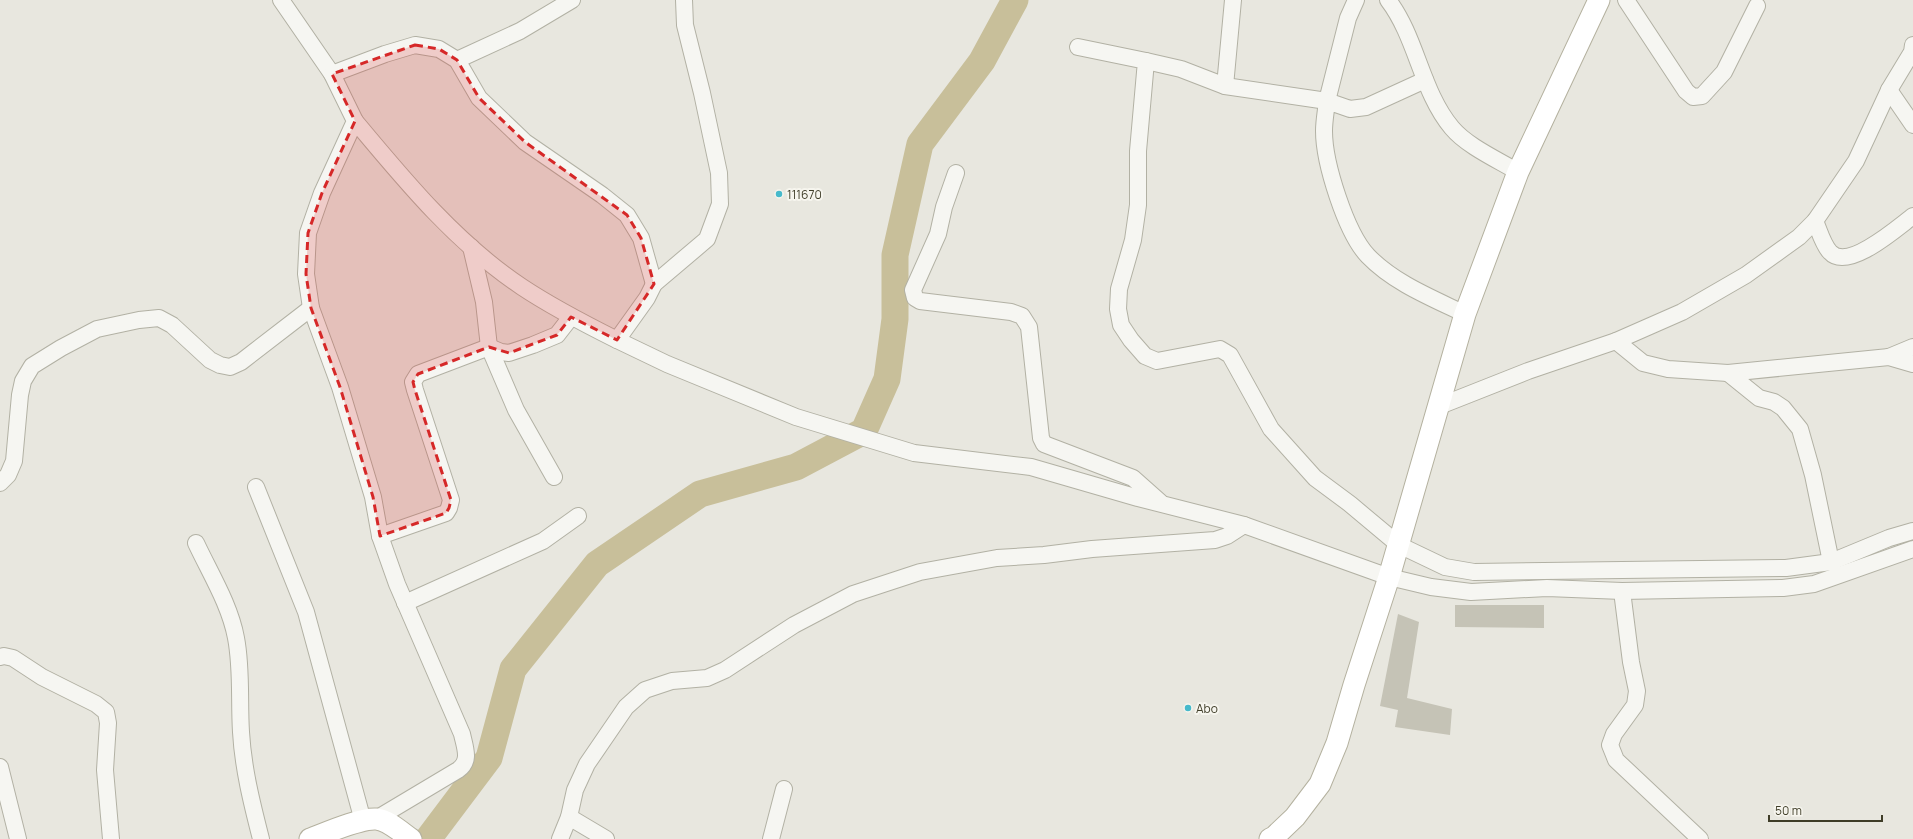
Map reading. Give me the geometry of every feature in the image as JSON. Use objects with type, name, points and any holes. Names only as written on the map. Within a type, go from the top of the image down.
[{"type":"main road","points":[[1275,838],[1296,818],[1320,784],[1337,743],[1399,545],[1437,407],[1465,314],[1518,172],[1599,0]]},
{"type":"main road","points":[[310,839],[370,820],[392,826],[410,838]]},
{"type":"street","points":[[281,0],[332,74],[356,121],[426,204],[471,247],[521,287],[571,317],[667,364],[796,417],[914,453],[1031,467],[1244,525],[1389,577],[1431,586],[1471,592],[1547,588],[1622,590],[1783,588],[1814,584],[1913,549]]},
{"type":"street","points":[[457,60],[520,31],[572,0]]},
{"type":"street","points":[[617,340],[647,298],[654,284],[707,239],[720,204],[719,173],[702,93],[685,26],[684,0]]},
{"type":"street","points":[[1225,86],[1233,0]]},
{"type":"street","points":[[1356,0],[1348,18],[1328,101],[1324,131],[1326,153],[1342,210],[1368,256],[1401,282],[1465,314]]},
{"type":"street","points":[[1388,0],[1394,8],[1410,39],[1425,80],[1452,128],[1467,141],[1518,172]]},
{"type":"street","points":[[1626,0],[1686,91],[1693,97],[1702,96],[1724,72],[1757,6]]},
{"type":"street","points":[[332,74],[385,54],[415,45],[439,49],[457,60],[479,98],[525,142],[602,195],[628,216],[641,238],[654,284]]},
{"type":"street","points":[[1078,46],[1181,69],[1225,86],[1328,101],[1350,109],[1366,107],[1425,80]]},
{"type":"street","points":[[1437,407],[1528,371],[1616,341],[1682,312],[1746,275],[1799,237],[1815,221],[1856,161],[1889,90],[1913,49]]},
{"type":"street","points":[[1146,61],[1138,151],[1138,205],[1133,240],[1118,289],[1118,309],[1121,325],[1145,356],[1157,360],[1220,349],[1230,355],[1271,429],[1302,465],[1315,478],[1350,504],[1399,545],[1445,567],[1474,572],[1786,568],[1831,562],[1889,538],[1913,531]]},
{"type":"street","points":[[1889,90],[1913,125]]},
{"type":"street","points":[[256,487],[306,612],[370,820],[458,770],[464,765],[466,757],[462,734],[405,603],[380,536],[373,497],[340,387],[311,308],[306,274],[308,233],[322,193],[356,121]]},
{"type":"street","points":[[956,173],[944,207],[938,234],[913,290],[915,298],[920,301],[1011,312],[1022,316],[1029,327],[1041,438],[1044,444],[1132,478],[1163,504]]},
{"type":"street","points":[[1815,221],[1830,252],[1839,258],[1850,257],[1870,247],[1913,216]]},
{"type":"street","points":[[471,247],[484,302],[489,347],[516,410],[554,477]]},
{"type":"street","points":[[0,483],[8,475],[14,462],[23,381],[32,366],[61,348],[97,329],[139,320],[159,318],[172,325],[210,360],[220,365],[230,367],[241,362],[311,308]]},
{"type":"street","points":[[380,536],[446,514],[451,500],[415,390],[413,382],[418,374],[489,347],[500,352],[509,353],[533,345],[557,335],[571,317]]},
{"type":"street","points":[[1616,341],[1643,363],[1668,369],[1728,373],[1889,357],[1913,347]]},
{"type":"street","points":[[1889,357],[1913,364]]},
{"type":"street","points":[[1728,373],[1759,398],[1774,402],[1782,408],[1800,429],[1813,475],[1831,562]]},
{"type":"street","points":[[405,603],[542,541],[578,516]]},
{"type":"street","points":[[560,839],[569,817],[575,790],[588,764],[626,707],[645,690],[672,681],[707,678],[725,670],[794,626],[853,594],[920,572],[997,558],[1044,556],[1092,549],[1215,540],[1227,536],[1244,525]]},
{"type":"street","points":[[196,543],[230,617],[236,637],[240,664],[241,733],[246,772],[261,839]]},
{"type":"street","points":[[1622,590],[1631,662],[1637,691],[1635,705],[1614,734],[1610,745],[1616,760],[1700,839]]},
{"type":"street","points":[[0,657],[4,656],[14,658],[42,677],[96,704],[106,712],[108,723],[105,770],[112,839]]},
{"type":"street","points":[[0,767],[18,839]]},
{"type":"street","points":[[771,839],[784,790]]},
{"type":"street","points":[[569,817],[606,839]]},
{"type":"highlighted area","points":[[415,45],[439,49],[457,60],[479,98],[525,142],[627,215],[641,238],[654,284],[617,340],[571,317],[557,335],[509,353],[489,347],[418,374],[413,382],[451,500],[446,513],[380,536],[373,497],[340,387],[311,308],[306,274],[308,233],[322,193],[355,121],[332,74]]},
{"type":"building","points":[[1455,605],[1544,605],[1544,628],[1455,627]]},
{"type":"building","points":[[1398,614],[1419,622],[1407,698],[1452,709],[1450,735],[1395,727],[1398,710],[1380,706]]},
{"type":"waterway","points":[[428,839],[489,758],[513,669],[597,564],[700,494],[796,467],[864,431],[887,379],[895,319],[895,255],[920,144],[982,61],[1015,0]]},
{"type":"place","name":"111670","points":[[779,194]]},
{"type":"place","name":"Abo","points":[[1188,708]]}]
